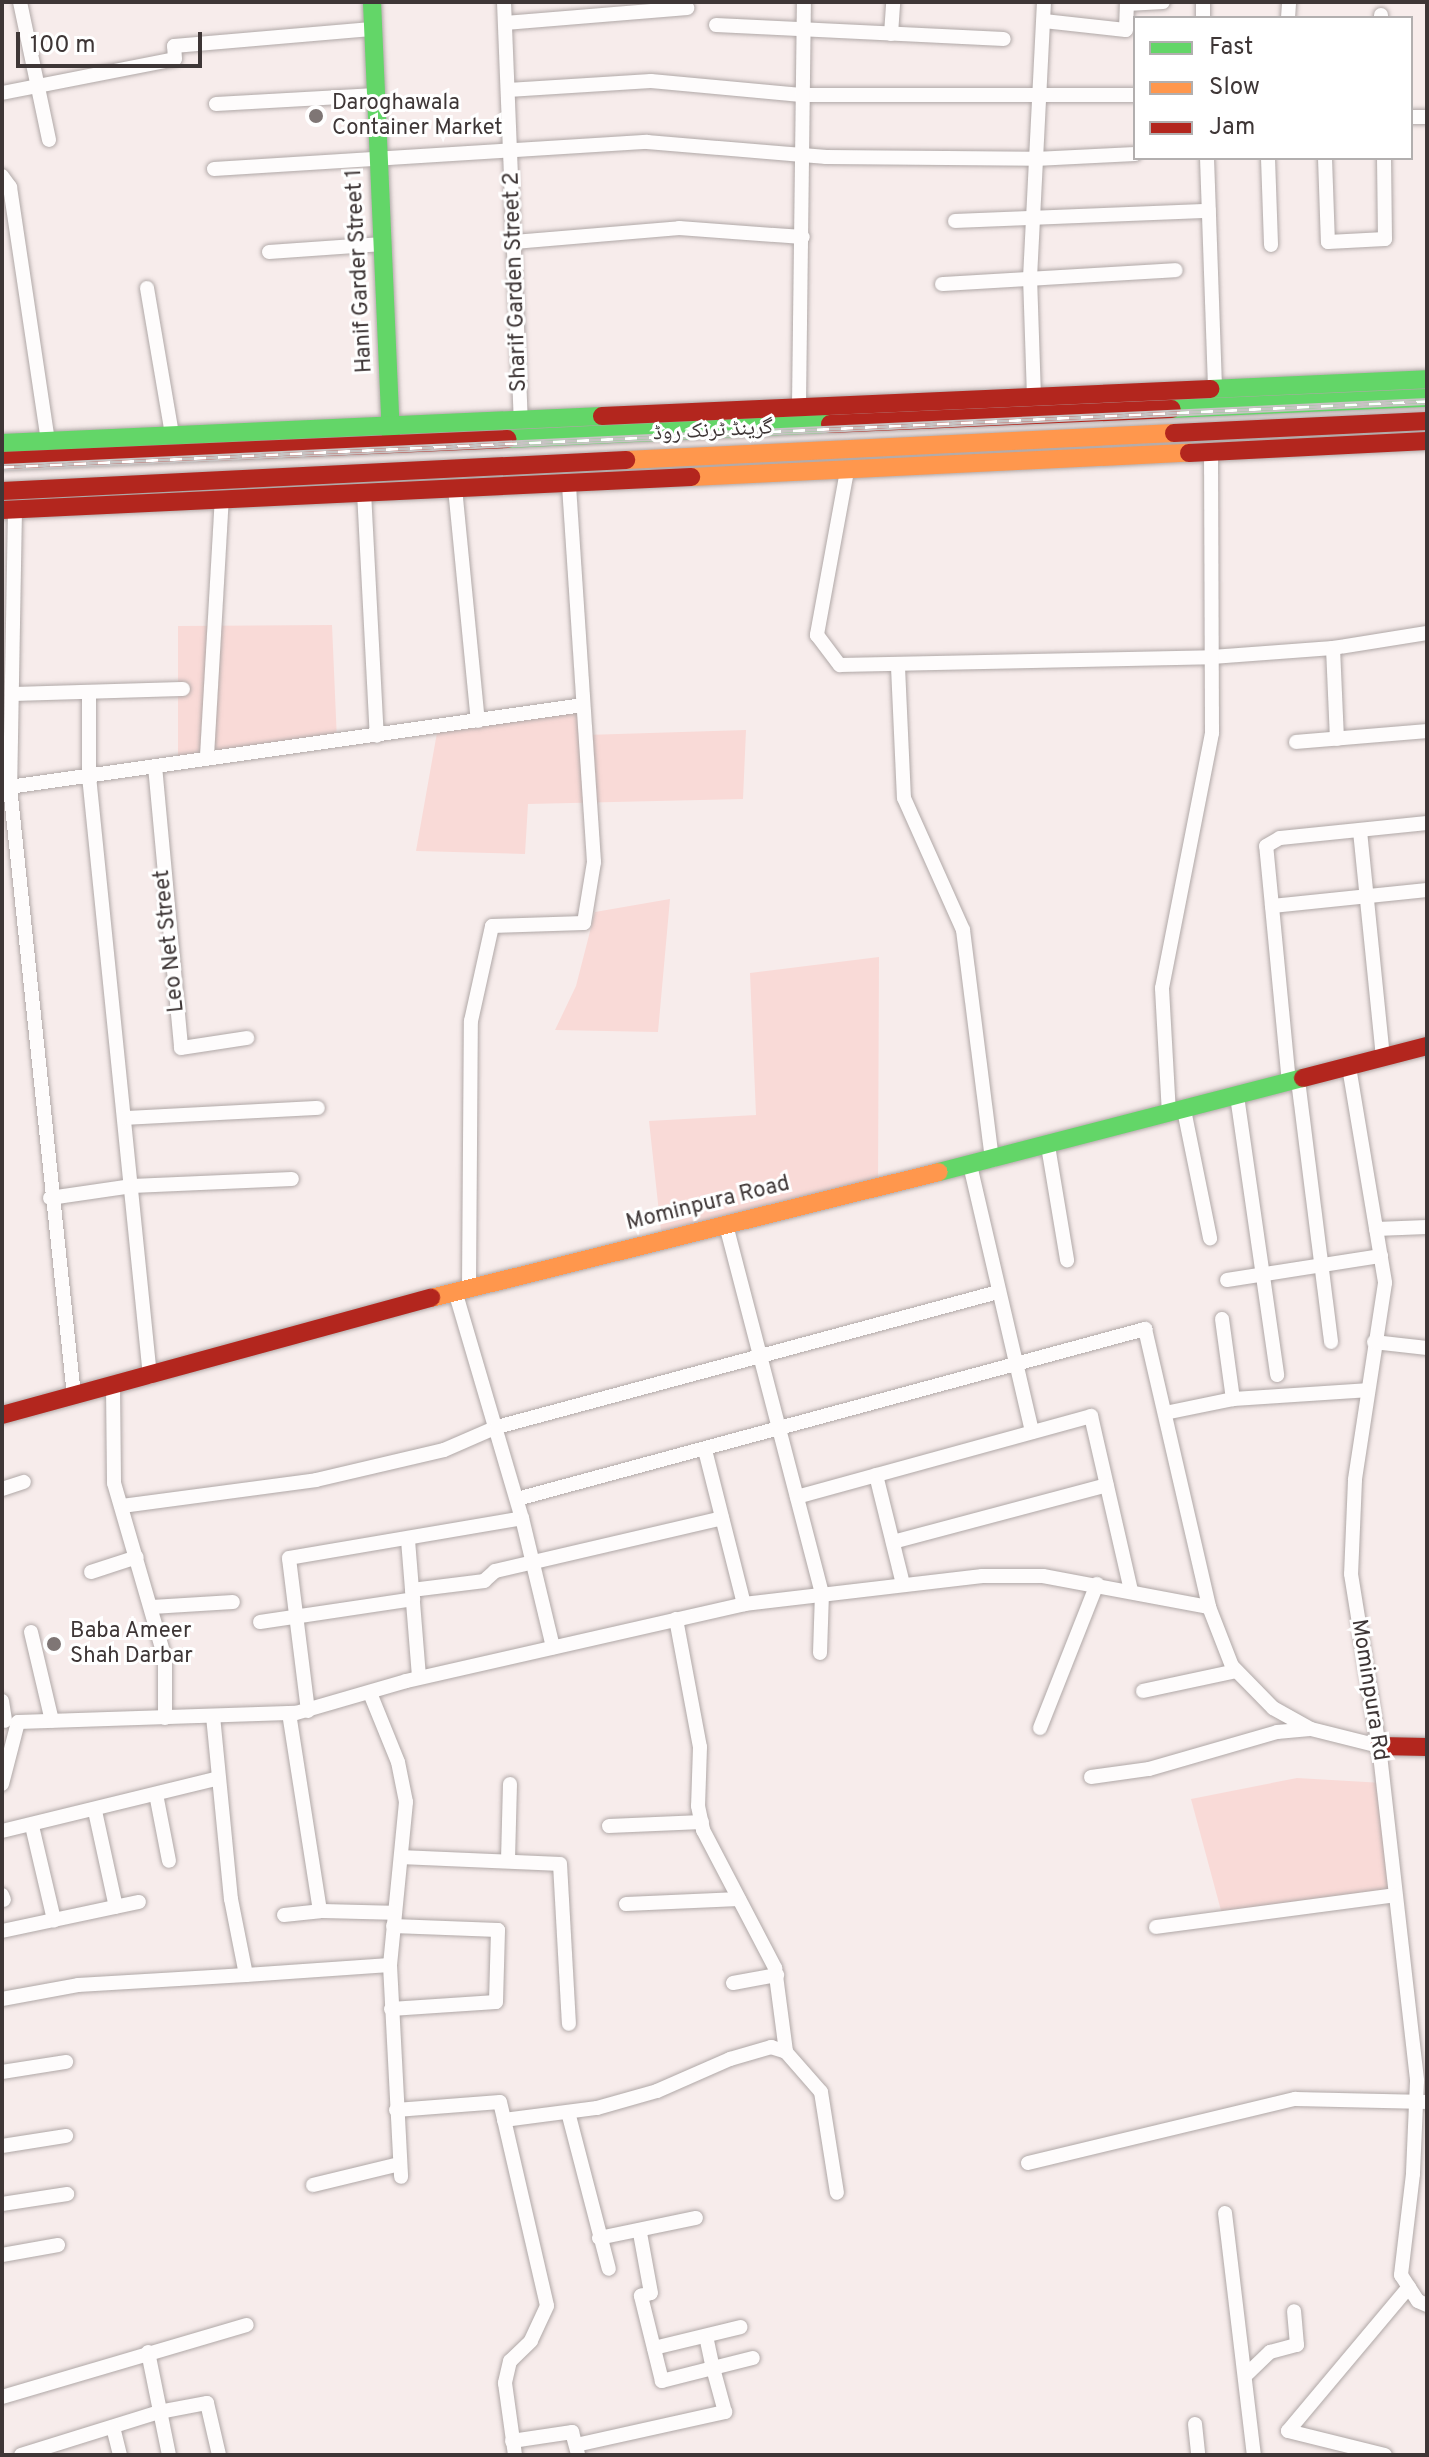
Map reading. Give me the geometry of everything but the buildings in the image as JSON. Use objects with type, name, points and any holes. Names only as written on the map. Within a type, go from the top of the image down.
[{"type":"main road","name":"Hanif Garder Street 1","points":[[372,2],[391,433]]},
{"type":"main road","points":[[2,443],[172,435],[391,433],[521,418],[598,423],[799,405],[1215,388],[1383,390],[1427,379]]},
{"type":"main road","name":"گرینڈ ٹرنک روڈ","points":[[2,461],[391,433],[598,423],[1383,390],[1427,398]]},
{"type":"main road","name":"گرینڈ ٹرنک روڈ","points":[[2,491],[1427,421]]},
{"type":"main road","points":[[598,423],[599,461]]},
{"type":"main road","points":[[8,509],[1427,441]]},
{"type":"main road","name":"Mominpura Road","points":[[2,1415],[150,1377],[462,1289],[1048,1146],[1427,1046]]},
{"type":"main road","points":[[1379,1746],[1427,1747]]},
{"type":"street","points":[[20,2],[49,140]]},
{"type":"street","name":"Sharif Garden Street 2","points":[[504,2],[521,418]]},
{"type":"street","points":[[799,405],[804,2]]},
{"type":"street","points":[[891,34],[893,2]]},
{"type":"street","points":[[1034,397],[1030,278],[1044,2]]},
{"type":"street","points":[[1044,21],[1126,30],[1127,4],[1163,2]]},
{"type":"street","points":[[505,23],[687,8]]},
{"type":"street","points":[[716,25],[803,32],[1004,39]]},
{"type":"street","points":[[2,93],[175,59],[174,46],[374,29]]},
{"type":"street","points":[[508,90],[651,81],[801,95],[1037,98],[1133,95]]},
{"type":"street","points":[[216,104],[376,95]]},
{"type":"street","points":[[214,169],[510,153],[647,142],[802,154],[1035,159],[1133,154]]},
{"type":"street","points":[[1207,160],[1215,388]]},
{"type":"street","points":[[1268,160],[1271,245]]},
{"type":"street","points":[[1325,160],[1328,242],[1385,239],[1384,160]]},
{"type":"street","points":[[2,176],[10,187],[48,441]]},
{"type":"street","points":[[955,221],[1209,211]]},
{"type":"street","points":[[514,242],[679,228],[803,237]]},
{"type":"street","points":[[269,252],[383,244]]},
{"type":"street","points":[[942,284],[1176,270]]},
{"type":"street","points":[[147,288],[172,435]]},
{"type":"street","points":[[1210,1238],[1176,1112],[1162,988],[1212,733],[1211,452]]},
{"type":"street","points":[[847,471],[817,635],[840,665],[898,667],[1212,657],[1333,648],[1427,633]]},
{"type":"street","points":[[553,1647],[462,1289],[471,1021],[492,926],[584,923],[594,862],[569,482]]},
{"type":"street","points":[[455,488],[478,721]]},
{"type":"street","points":[[364,492],[377,736]]},
{"type":"street","points":[[207,756],[222,499]]},
{"type":"street","points":[[8,509],[12,694],[6,788],[74,1396]]},
{"type":"street","points":[[1333,648],[1337,739]]},
{"type":"street","points":[[898,667],[904,798],[963,930],[992,1160]]},
{"type":"street","points":[[12,694],[183,689]]},
{"type":"street","points":[[89,692],[89,776],[150,1377]]},
{"type":"street","points":[[6,788],[207,756],[377,736],[583,705]]},
{"type":"street","points":[[1296,742],[1427,731]]},
{"type":"street","name":"Leo Net Street","points":[[155,766],[181,1048],[247,1038]]},
{"type":"street","points":[[1331,1342],[1325,1265],[1294,1081],[1265,853],[1271,841],[1427,823]]},
{"type":"street","points":[[1360,831],[1383,1058]]},
{"type":"street","points":[[1272,906],[1427,890]]},
{"type":"street","name":"Mominpura Rd","points":[[1349,1067],[1385,1283],[1355,1480],[1351,1574],[1379,1746],[1422,2101],[1401,2275],[1409,2287]]},
{"type":"street","points":[[1237,1096],[1277,1375]]},
{"type":"street","points":[[125,1118],[318,1108]]},
{"type":"street","points":[[1048,1146],[1067,1260]]},
{"type":"street","points":[[970,1165],[1032,1432]]},
{"type":"street","points":[[50,1198],[132,1186],[292,1179]]},
{"type":"street","points":[[726,1225],[822,1593],[820,1653]]},
{"type":"street","points":[[1376,1229],[1427,1227]]},
{"type":"street","points":[[1227,1280],[1381,1256]]},
{"type":"street","points":[[122,1506],[316,1480],[444,1450],[497,1427],[998,1292]]},
{"type":"street","points":[[1222,1319],[1233,1399]]},
{"type":"street","points":[[517,1499],[780,1431],[1145,1329],[1209,1607],[1236,1671],[1273,1708],[1311,1729],[1379,1746]]},
{"type":"street","points":[[1374,1342],[1427,1348]]},
{"type":"street","points":[[113,1386],[111,1449],[122,1506],[152,1607],[168,1677],[165,1718]]},
{"type":"street","points":[[1165,1413],[1233,1399],[1367,1390]]},
{"type":"street","points":[[797,1497],[1091,1416],[1131,1590]]},
{"type":"street","points":[[705,1450],[744,1604]]},
{"type":"street","points":[[876,1475],[903,1584]]},
{"type":"street","points":[[2,1489],[24,1482]]},
{"type":"street","points":[[893,1542],[1107,1485]]},
{"type":"street","points":[[308,1711],[289,1558],[522,1518]]},
{"type":"street","points":[[260,1622],[484,1581],[495,1571],[722,1518]]},
{"type":"street","points":[[408,1540],[419,1678]]},
{"type":"street","points":[[91,1572],[137,1557]]},
{"type":"street","points":[[8,1721],[308,1711],[419,1678],[744,1604],[982,1576],[1097,1584],[1209,1607]]},
{"type":"street","points":[[1040,1728],[1097,1584]]},
{"type":"street","points":[[152,1607],[233,1602]]},
{"type":"street","points":[[676,1619],[700,1747],[702,1822],[777,1975],[786,2052]]},
{"type":"street","points":[[31,1632],[52,1721]]},
{"type":"street","points":[[1143,1691],[1236,1671]]},
{"type":"street","points":[[313,2185],[401,2171],[390,1965],[401,1857],[404,1783],[370,1693]]},
{"type":"street","points":[[2,1701],[8,1721],[2,1784]]},
{"type":"street","points":[[289,1713],[320,1911]]},
{"type":"street","points":[[213,1716],[216,1779],[246,1975]]},
{"type":"street","points":[[1091,1777],[1174,1764],[1277,1732],[1311,1729]]},
{"type":"street","points":[[2,1831],[95,1811],[216,1779]]},
{"type":"street","points":[[508,1860],[510,1784]]},
{"type":"street","points":[[156,1794],[169,1861]]},
{"type":"street","points":[[95,1811],[116,1907]]},
{"type":"street","points":[[609,1826],[702,1822]]},
{"type":"street","points":[[32,1826],[54,1920]]},
{"type":"street","points":[[401,1857],[553,1862],[563,1869],[569,2024]]},
{"type":"street","points":[[1156,1927],[1395,1895]]},
{"type":"street","points":[[626,1904],[739,1899]]},
{"type":"street","points":[[2,1931],[139,1902]]},
{"type":"street","points":[[284,1915],[320,1911],[498,1930],[496,2002],[391,2009]]},
{"type":"street","points":[[2,1999],[78,1985],[390,1965]]},
{"type":"street","points":[[733,1983],[777,1975]]},
{"type":"street","points":[[504,2120],[568,2112],[657,2091],[771,2047],[786,2052],[821,2092],[837,2193]]},
{"type":"street","points":[[2,2072],[66,2062]]},
{"type":"street","points":[[1028,2163],[1295,2099],[1422,2101]]},
{"type":"street","points":[[396,2110],[500,2102],[547,2306],[531,2341],[510,2361],[505,2383],[513,2448],[572,2432],[577,2450],[725,2412],[706,2336]]},
{"type":"street","points":[[568,2112],[609,2269]]},
{"type":"street","points":[[2,2146],[66,2136]]},
{"type":"street","points":[[2,2204],[67,2194]]},
{"type":"street","points":[[1225,2213],[1254,2455]]},
{"type":"street","points":[[599,2238],[640,2233],[696,2218]]},
{"type":"street","points":[[640,2233],[651,2293],[641,2296],[662,2381],[753,2358]]},
{"type":"street","points":[[2,2255],[58,2245]]},
{"type":"street","points":[[1385,2455],[1288,2431],[1409,2287],[1427,2305]]},
{"type":"street","points":[[1245,2376],[1270,2352],[1297,2345],[1294,2311]]},
{"type":"street","points":[[2,2397],[247,2325]]},
{"type":"street","points":[[654,2348],[741,2327]]},
{"type":"street","points":[[148,2352],[169,2455]]},
{"type":"street","points":[[21,2455],[41,2452],[159,2412],[207,2403],[219,2455]]},
{"type":"street","points":[[1195,2424],[1198,2455]]},
{"type":"street","points":[[113,2427],[120,2455]]},
{"type":"shaded area","points":[[332,625],[337,741],[178,762],[178,626]]},
{"type":"shaded area","points":[[583,705],[586,735],[746,730],[743,799],[528,804],[525,854],[416,851],[438,727]]},
{"type":"shaded area","points":[[670,899],[658,1032],[555,1030],[576,986],[595,912]]},
{"type":"shaded area","points":[[879,957],[878,1187],[662,1240],[649,1121],[756,1115],[750,973]]},
{"type":"shaded area","points":[[1297,1778],[1383,1783],[1395,1895],[1223,1918],[1191,1799]]},
{"type":"railway","points":[[2,467],[1427,401]]},
{"type":"traffic: fast","points":[[372,2],[391,438]]},
{"type":"traffic: fast","points":[[1210,389],[1427,379]]},
{"type":"traffic: fast","points":[[1172,409],[1427,398]]},
{"type":"traffic: fast","points":[[2,443],[602,416]]},
{"type":"traffic: fast","points":[[508,439],[830,424]]},
{"type":"traffic: fast","points":[[939,1172],[1303,1078]]},
{"type":"traffic: slow","points":[[626,460],[1174,433]]},
{"type":"traffic: slow","points":[[691,477],[1189,453]]},
{"type":"traffic: slow","points":[[431,1298],[939,1172]]},
{"type":"traffic: jam","points":[[602,416],[1210,389]]},
{"type":"traffic: jam","points":[[830,424],[1172,409]]},
{"type":"traffic: jam","points":[[1174,433],[1427,421]]},
{"type":"traffic: jam","points":[[2,461],[508,439]]},
{"type":"traffic: jam","points":[[1189,453],[1427,441]]},
{"type":"traffic: jam","points":[[2,491],[626,460]]},
{"type":"traffic: jam","points":[[2,510],[691,477]]},
{"type":"traffic: jam","points":[[1303,1078],[1427,1046]]},
{"type":"traffic: jam","points":[[2,1415],[431,1298]]},
{"type":"traffic: jam","points":[[1379,1746],[1427,1747]]},
{"type":"place","name":"Daroghawala Container Market","points":[[316,116]]},
{"type":"place","name":"Baba Ameer Shah Darbar","points":[[54,1644]]}]
